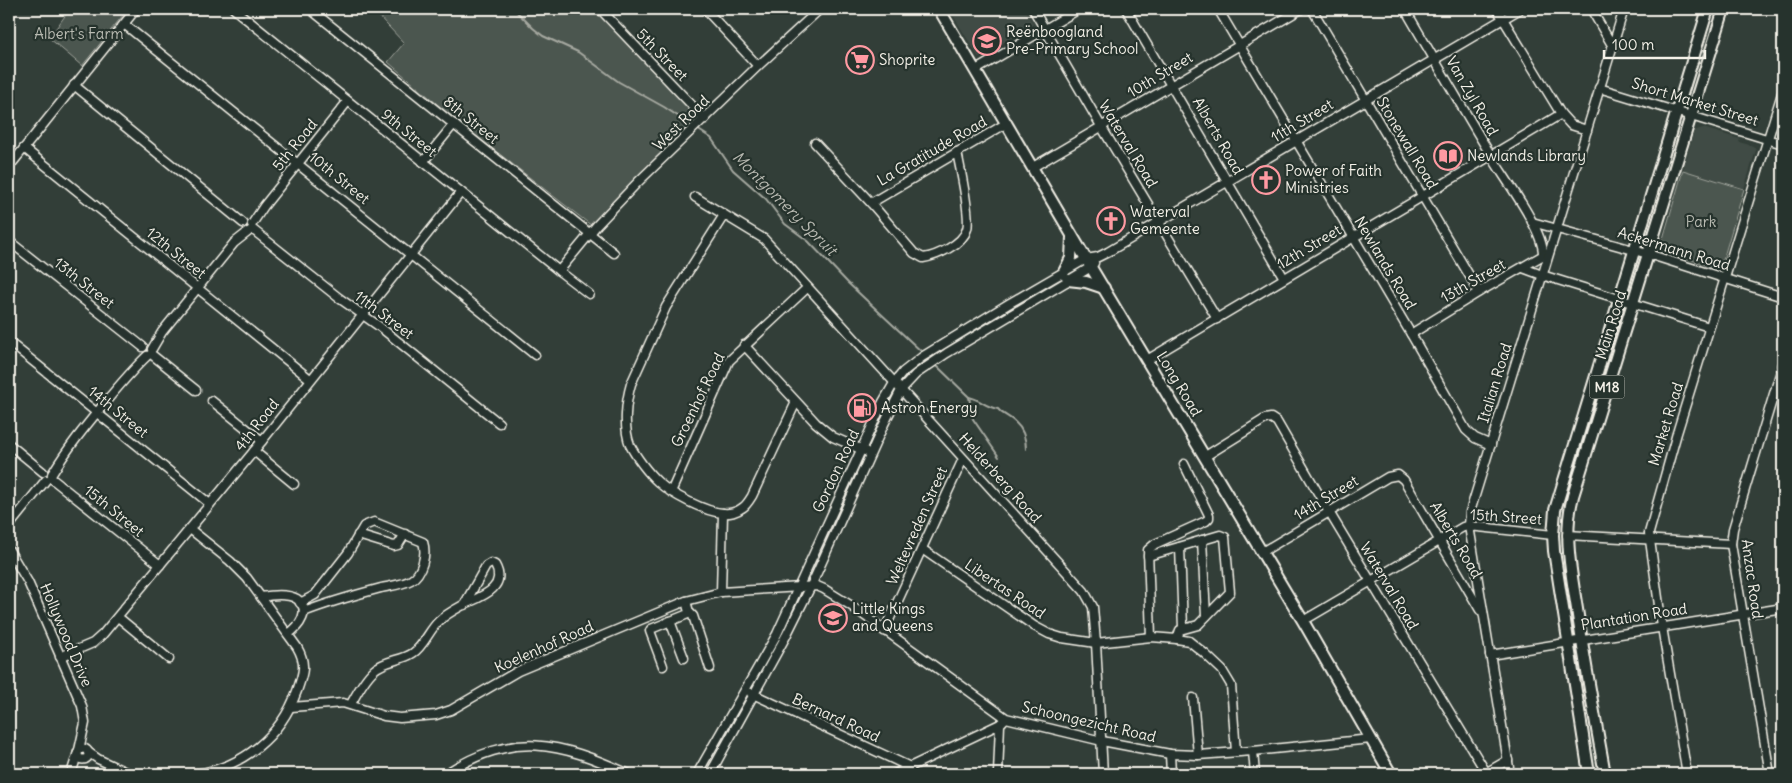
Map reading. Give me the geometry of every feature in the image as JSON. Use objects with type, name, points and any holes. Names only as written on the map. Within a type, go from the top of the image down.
[{"type":"main road","name":"Long Road","points":[[939,9],[1088,263],[1303,621],[1391,774]]},
{"type":"main road","name":"Main Road","points":[[1589,774],[1554,551],[1554,516],[1708,9]]},
{"type":"main road","name":"Main Road","points":[[1605,774],[1581,639],[1567,535],[1568,522],[1573,496],[1724,9]]},
{"type":"main road","points":[[1071,232],[1072,258],[1065,277],[1104,288]]},
{"type":"street","points":[[9,167],[136,9]]},
{"type":"street","name":"9th Street","points":[[234,9],[589,294]]},
{"type":"street","name":"8th Street","points":[[310,9],[614,253]]},
{"type":"street","name":"5th Street","points":[[600,9],[699,124]]},
{"type":"street","points":[[705,9],[758,66]]},
{"type":"street","name":"Waterval Road","points":[[1033,9],[1217,319]]},
{"type":"street","points":[[976,70],[1079,9]]},
{"type":"street","name":"Alberts Road","points":[[1126,9],[1284,278]]},
{"type":"street","name":"Newlands Road","points":[[1218,9],[1297,140],[1466,430],[1475,438],[1491,445]]},
{"type":"street","name":"10th Street","points":[[1033,167],[1301,9]]},
{"type":"street","name":"Stonewall Road","points":[[1312,9],[1479,292]]},
{"type":"street","name":"Van Zyl Road","points":[[1405,9],[1532,222],[1546,253]]},
{"type":"street","points":[[1497,9],[1561,114],[1571,125],[1587,130]]},
{"type":"street","name":"11th Street","points":[[1088,263],[1520,9]]},
{"type":"street","points":[[1591,9],[1612,45]]},
{"type":"street","name":"Italian Road","points":[[1510,774],[1469,526],[1470,512],[1542,275],[1546,253],[1556,227],[1624,9]]},
{"type":"street","name":"West Road","points":[[559,270],[638,182],[816,10]]},
{"type":"street","name":"10th Street","points":[[124,24],[535,356]]},
{"type":"street","name":"11th Street","points":[[74,85],[247,226],[380,327],[499,423]]},
{"type":"street","name":"Short Market Street","points":[[1599,88],[1783,144]]},
{"type":"street","name":"Market Road","points":[[1687,774],[1649,540],[1651,522],[1783,90]]},
{"type":"street","name":"5th Road","points":[[9,526],[97,412],[348,101]]},
{"type":"street","name":"12th Street","points":[[1148,360],[1561,114]]},
{"type":"street","name":"La Gratitude Road","points":[[871,203],[1007,123]]},
{"type":"street","points":[[423,162],[454,124]]},
{"type":"street","points":[[816,143],[918,256],[923,258],[940,253],[958,241],[967,229],[967,215],[957,152]]},
{"type":"street","name":"12th Street","points":[[24,148],[310,379]]},
{"type":"street","name":"4th Road","points":[[60,657],[98,639],[118,618],[461,192]]},
{"type":"street","name":"Helderberg Road","points":[[695,197],[764,239],[1084,591],[1092,607],[1096,643],[1103,774]]},
{"type":"street","points":[[724,216],[666,307],[631,384],[628,396],[628,434],[630,444],[656,480],[671,492],[699,506],[723,514],[729,513],[742,508],[752,496],[796,402]]},
{"type":"street","points":[[1532,222],[1556,227]]},
{"type":"street","name":"Ackermann Road","points":[[1556,227],[1783,297]]},
{"type":"street","name":"13th Street","points":[[9,241],[196,390]]},
{"type":"street","name":"13th Street","points":[[1411,334],[1546,253]]},
{"type":"street","name":"Gordon Road","points":[[710,774],[786,636],[811,586],[901,390],[916,374],[933,362],[1088,263]]},
{"type":"street","name":"13th Street","points":[[1523,268],[1710,328]]},
{"type":"street","name":"Gordon Road","points":[[697,774],[777,634],[882,403],[894,383],[911,364],[925,355],[1010,303],[1065,277]]},
{"type":"street","name":"Groenhof Road","points":[[671,492],[730,360],[807,288]]},
{"type":"street","name":"14th Street","points":[[9,342],[210,504]]},
{"type":"street","points":[[744,345],[810,418],[825,431],[870,454]]},
{"type":"street","name":"Anzac Road","points":[[1770,774],[1732,544],[1733,529],[1783,365]]},
{"type":"street","points":[[212,402],[262,441]]},
{"type":"street","name":"Waterval Road","points":[[1204,457],[1265,419],[1274,419],[1280,424],[1329,512],[1486,774]]},
{"type":"street","name":"15th Street","points":[[9,444],[160,565]]},
{"type":"street","points":[[254,451],[294,484]]},
{"type":"street","name":"Weltevreden Street","points":[[884,631],[963,459]]},
{"type":"street","points":[[1151,637],[1148,550],[1150,547],[1209,518],[1184,464]]},
{"type":"street","name":"14th Street","points":[[1262,552],[1388,476],[1398,475],[1404,480]]},
{"type":"street","name":"Alberts Road","points":[[1404,480],[1483,615]]},
{"type":"street","name":"5th Road","points":[[9,520],[23,506]]},
{"type":"street","points":[[721,592],[723,514]]},
{"type":"street","points":[[288,634],[298,627],[304,612],[323,604],[411,580],[420,567],[425,548],[423,542],[374,522],[364,526],[348,553],[315,595],[300,603]]},
{"type":"street","name":"15th Street","points":[[1303,621],[1457,530],[1469,526],[1553,535]]},
{"type":"street","points":[[190,529],[230,561],[247,578],[288,634],[303,657],[304,664],[291,707],[272,735],[259,747],[232,763],[210,773],[196,774]]},
{"type":"street","points":[[358,535],[394,546],[398,545],[405,534]]},
{"type":"street","points":[[1148,556],[1220,535],[1225,537],[1230,590],[1198,625],[1183,628],[1180,630],[1177,638]]},
{"type":"street","points":[[1567,535],[1732,544]]},
{"type":"street","points":[[1202,540],[1206,616]]},
{"type":"street","points":[[1180,547],[1183,628]]},
{"type":"street","name":"Libertas Road","points":[[922,549],[1034,626],[1049,634],[1096,643],[1151,637],[1177,638],[1189,641],[1222,670],[1231,685],[1236,752]]},
{"type":"street","name":"Hollywood Drive","points":[[9,551],[24,572],[82,706],[85,724],[83,754],[75,774]]},
{"type":"street","points":[[351,704],[360,687],[372,671],[414,652],[437,623],[464,605],[491,592],[498,575],[495,565],[489,564],[484,568],[464,605]]},
{"type":"street","name":"Koelenhof Road","points":[[291,707],[343,703],[384,716],[400,718],[436,715],[451,710],[518,671],[686,601],[721,592],[811,586]]},
{"type":"street","name":"Schoongezicht Road","points":[[811,586],[824,589],[884,631],[1003,721],[1170,754],[1198,755],[1253,751],[1371,739]]},
{"type":"street","points":[[261,597],[283,596],[297,599],[304,612]]},
{"type":"street","points":[[686,601],[688,612],[693,616],[710,668]]},
{"type":"street","name":"Plantation Road","points":[[1490,655],[1783,608]]},
{"type":"street","points":[[663,666],[650,631],[688,612]]},
{"type":"street","points":[[118,618],[169,659]]},
{"type":"street","points":[[670,621],[684,658]]},
{"type":"street","name":"Bernard Road","points":[[744,690],[910,771]]},
{"type":"street","points":[[1193,698],[1198,755]]},
{"type":"street","points":[[895,774],[910,771],[1003,721]]},
{"type":"street","points":[[998,774],[1003,721]]},
{"type":"street","points":[[444,774],[478,756],[503,747],[522,744],[573,751],[629,774]]},
{"type":"street","points":[[1253,751],[1255,774]]},
{"type":"street","points":[[83,754],[130,774]]},
{"type":"street","name":"Hollywood Drive","points":[[71,774],[83,754]]},
{"type":"street","points":[[1170,754],[1171,774]]},
{"type":"street","points":[[1486,774],[1508,760]]},
{"type":"street","points":[[606,774],[612,766]]},
{"type":"shaded area","name":"Reënboogland Pre-Primary School","points":[[949,9],[1025,9],[1034,24],[979,58]]},
{"type":"shaded area","points":[[1703,128],[1740,139],[1739,142],[1753,146],[1756,150],[1744,189],[1683,170],[1694,131]]},
{"type":"green space","name":"Albert's Farm","points":[[70,9],[128,9],[82,66],[49,38]]},
{"type":"green space","points":[[372,9],[598,9],[702,119],[592,226],[457,121],[388,62],[404,43]]},
{"type":"green space","name":"Park","points":[[1683,170],[1744,189],[1720,270],[1660,249]]},
{"type":"waterway","name":"Montgomery Spruit","points":[[514,9],[543,36],[578,52],[619,82],[664,107],[693,126]]},
{"type":"waterway","name":"Montgomery Spruit","points":[[697,129],[711,138],[733,170],[766,199],[785,224],[808,241],[848,283],[923,353]]},
{"type":"waterway","name":"Montgomery Spruit","points":[[936,365],[969,397],[973,419],[999,457]]},
{"type":"waterway","points":[[969,397],[998,409],[1015,422],[1024,435],[1026,449]]},
{"type":"place","name":"Reënboogland Pre-Primary School","points":[[987,41]]},
{"type":"place","name":"Shoprite","points":[[860,60]]},
{"type":"place","name":"Newlands Library","points":[[1448,156]]},
{"type":"place","name":"Power of Faith Ministries","points":[[1266,180]]},
{"type":"place","name":"Waterval Gemeente","points":[[1111,221]]},
{"type":"place","name":"Astron Energy","points":[[862,408]]},
{"type":"place","name":"Little Kings and Queens","points":[[833,618]]}]
